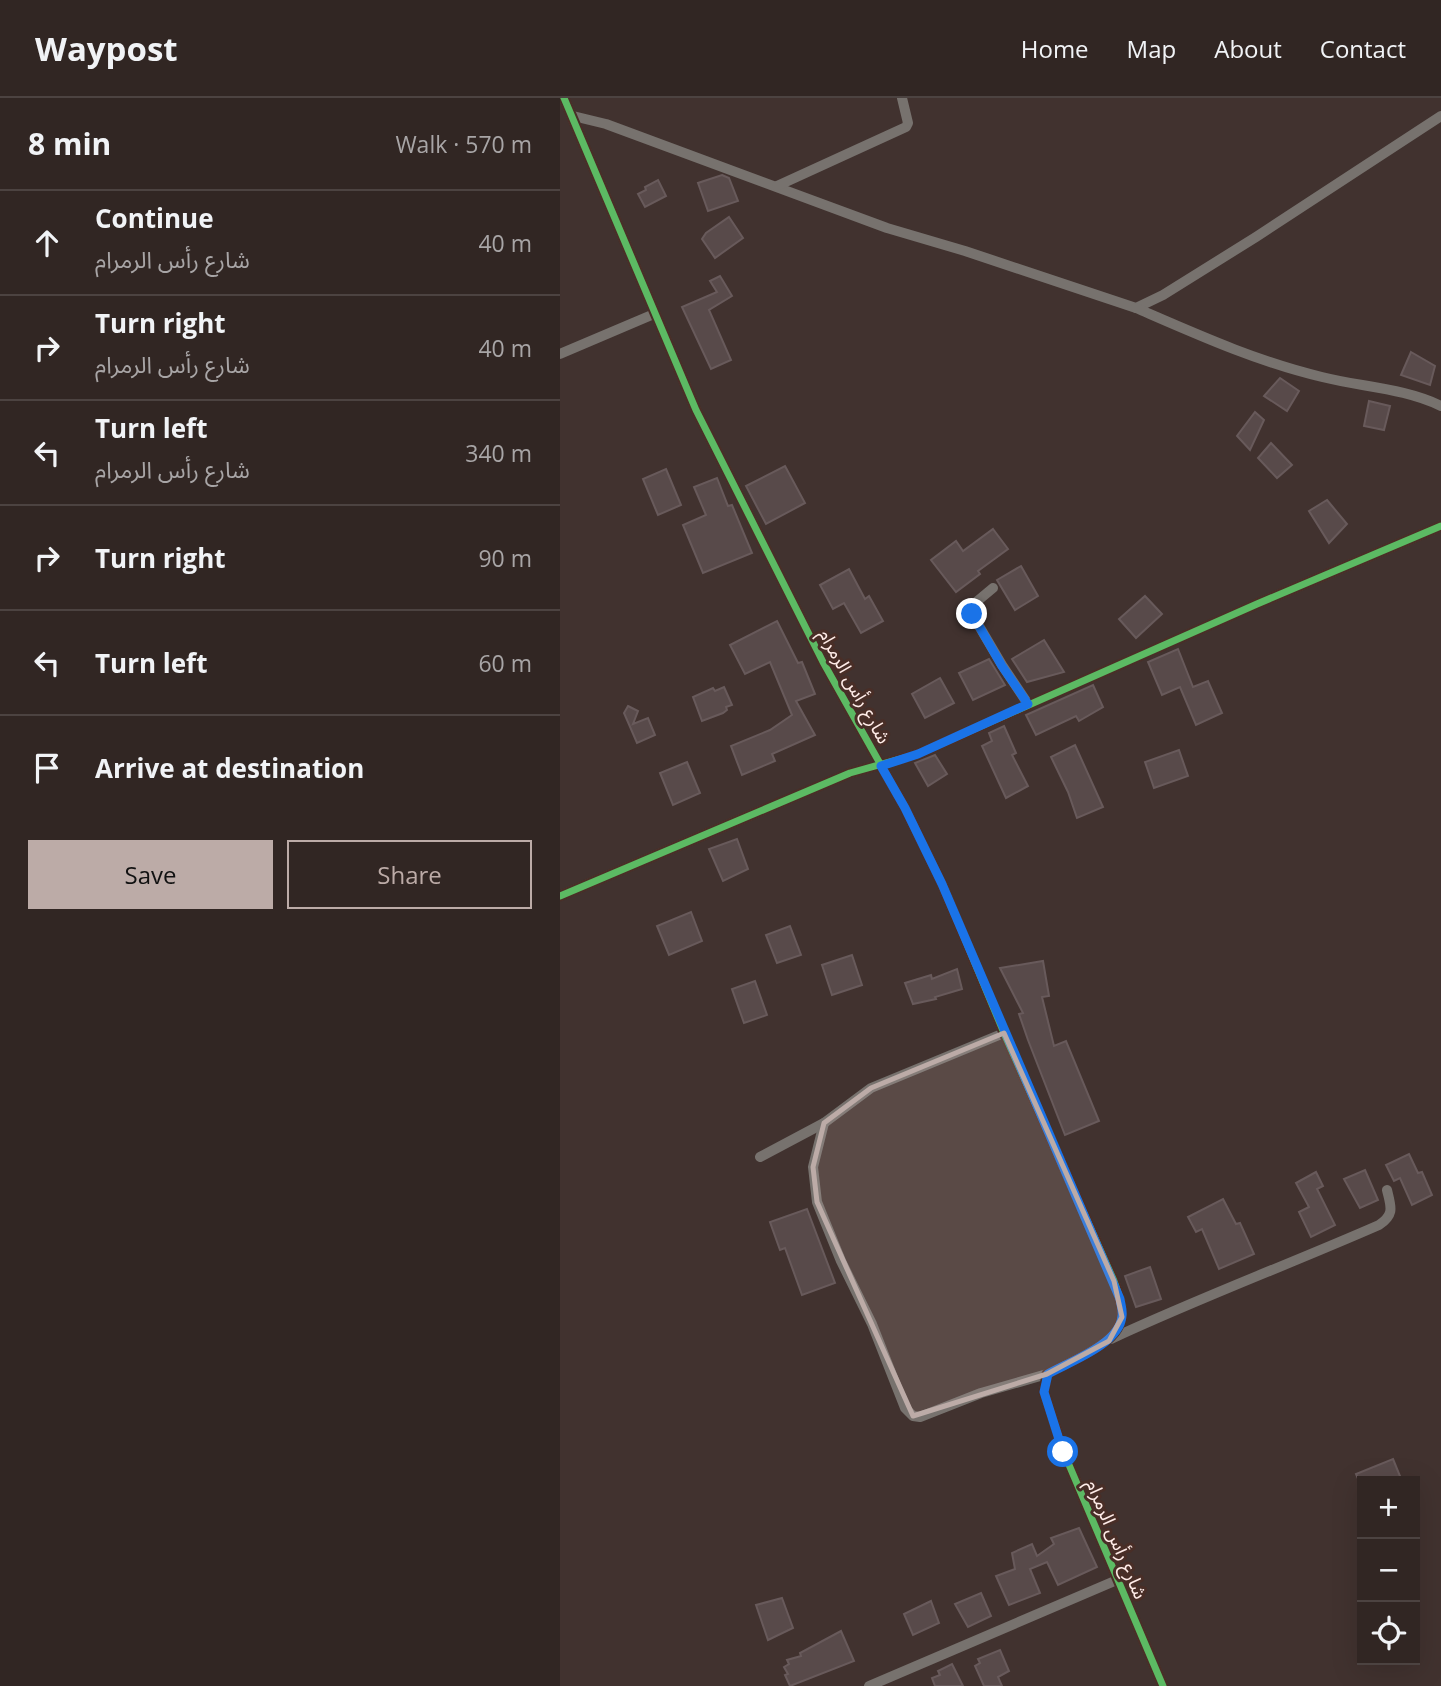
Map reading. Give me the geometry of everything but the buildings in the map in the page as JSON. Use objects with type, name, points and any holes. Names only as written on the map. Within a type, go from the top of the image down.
[{"type":"street","points":[[777,186],[906,127],[908,123],[902,98]]},
{"type":"street","name":"شارع رأس الرمرام","points":[[563,101],[573,116],[654,314],[720,458],[822,662],[905,808],[942,884],[1004,1033],[1114,1281],[1122,1317],[1118,1330],[1109,1341]]},
{"type":"street","points":[[573,116],[606,124],[887,228],[1136,308],[1204,337],[1319,377],[1412,394],[1441,406]]},
{"type":"street","points":[[1136,308],[1163,295],[1256,237],[1441,117]]},
{"type":"street","points":[[560,354],[654,314]]},
{"type":"street","points":[[560,896],[850,773],[918,754],[1441,526]]},
{"type":"street","points":[[993,589],[975,603],[972,614],[1028,704]]},
{"type":"street","points":[[760,1157],[824,1123],[871,1088],[1004,1033]]},
{"type":"street","points":[[824,1123],[813,1167],[817,1202],[841,1261],[872,1324],[905,1408],[913,1416],[920,1417],[981,1393],[1048,1374],[1165,1314],[1379,1226],[1388,1219],[1390,1213],[1387,1189]]},
{"type":"street","name":"شارع رأس الرمرام","points":[[1048,1374],[1044,1392],[1063,1452],[1163,1686]]},
{"type":"street","points":[[869,1686],[1117,1580]]},
{"type":"highlighted area","points":[[1004,1033],[1114,1281],[1122,1317],[1109,1341],[1047,1374],[913,1416],[817,1202],[813,1167],[824,1123],[871,1088]]},
{"type":"cycle path","points":[[564,98],[696,410],[823,662],[905,808],[942,884],[1004,1033],[1114,1281],[1122,1310],[1117,1328],[1111,1337],[1091,1352],[1047,1374],[1044,1392],[1064,1453],[1163,1686]]},
{"type":"cycle path","points":[[560,896],[850,773],[918,754],[1441,526]]},
{"type":"route","points":[[972,614],[1028,704],[918,754],[881,766],[942,884],[1120,1299],[1122,1317],[1118,1330],[1109,1341],[1048,1374],[1045,1382],[1044,1392],[1063,1452]]}]
